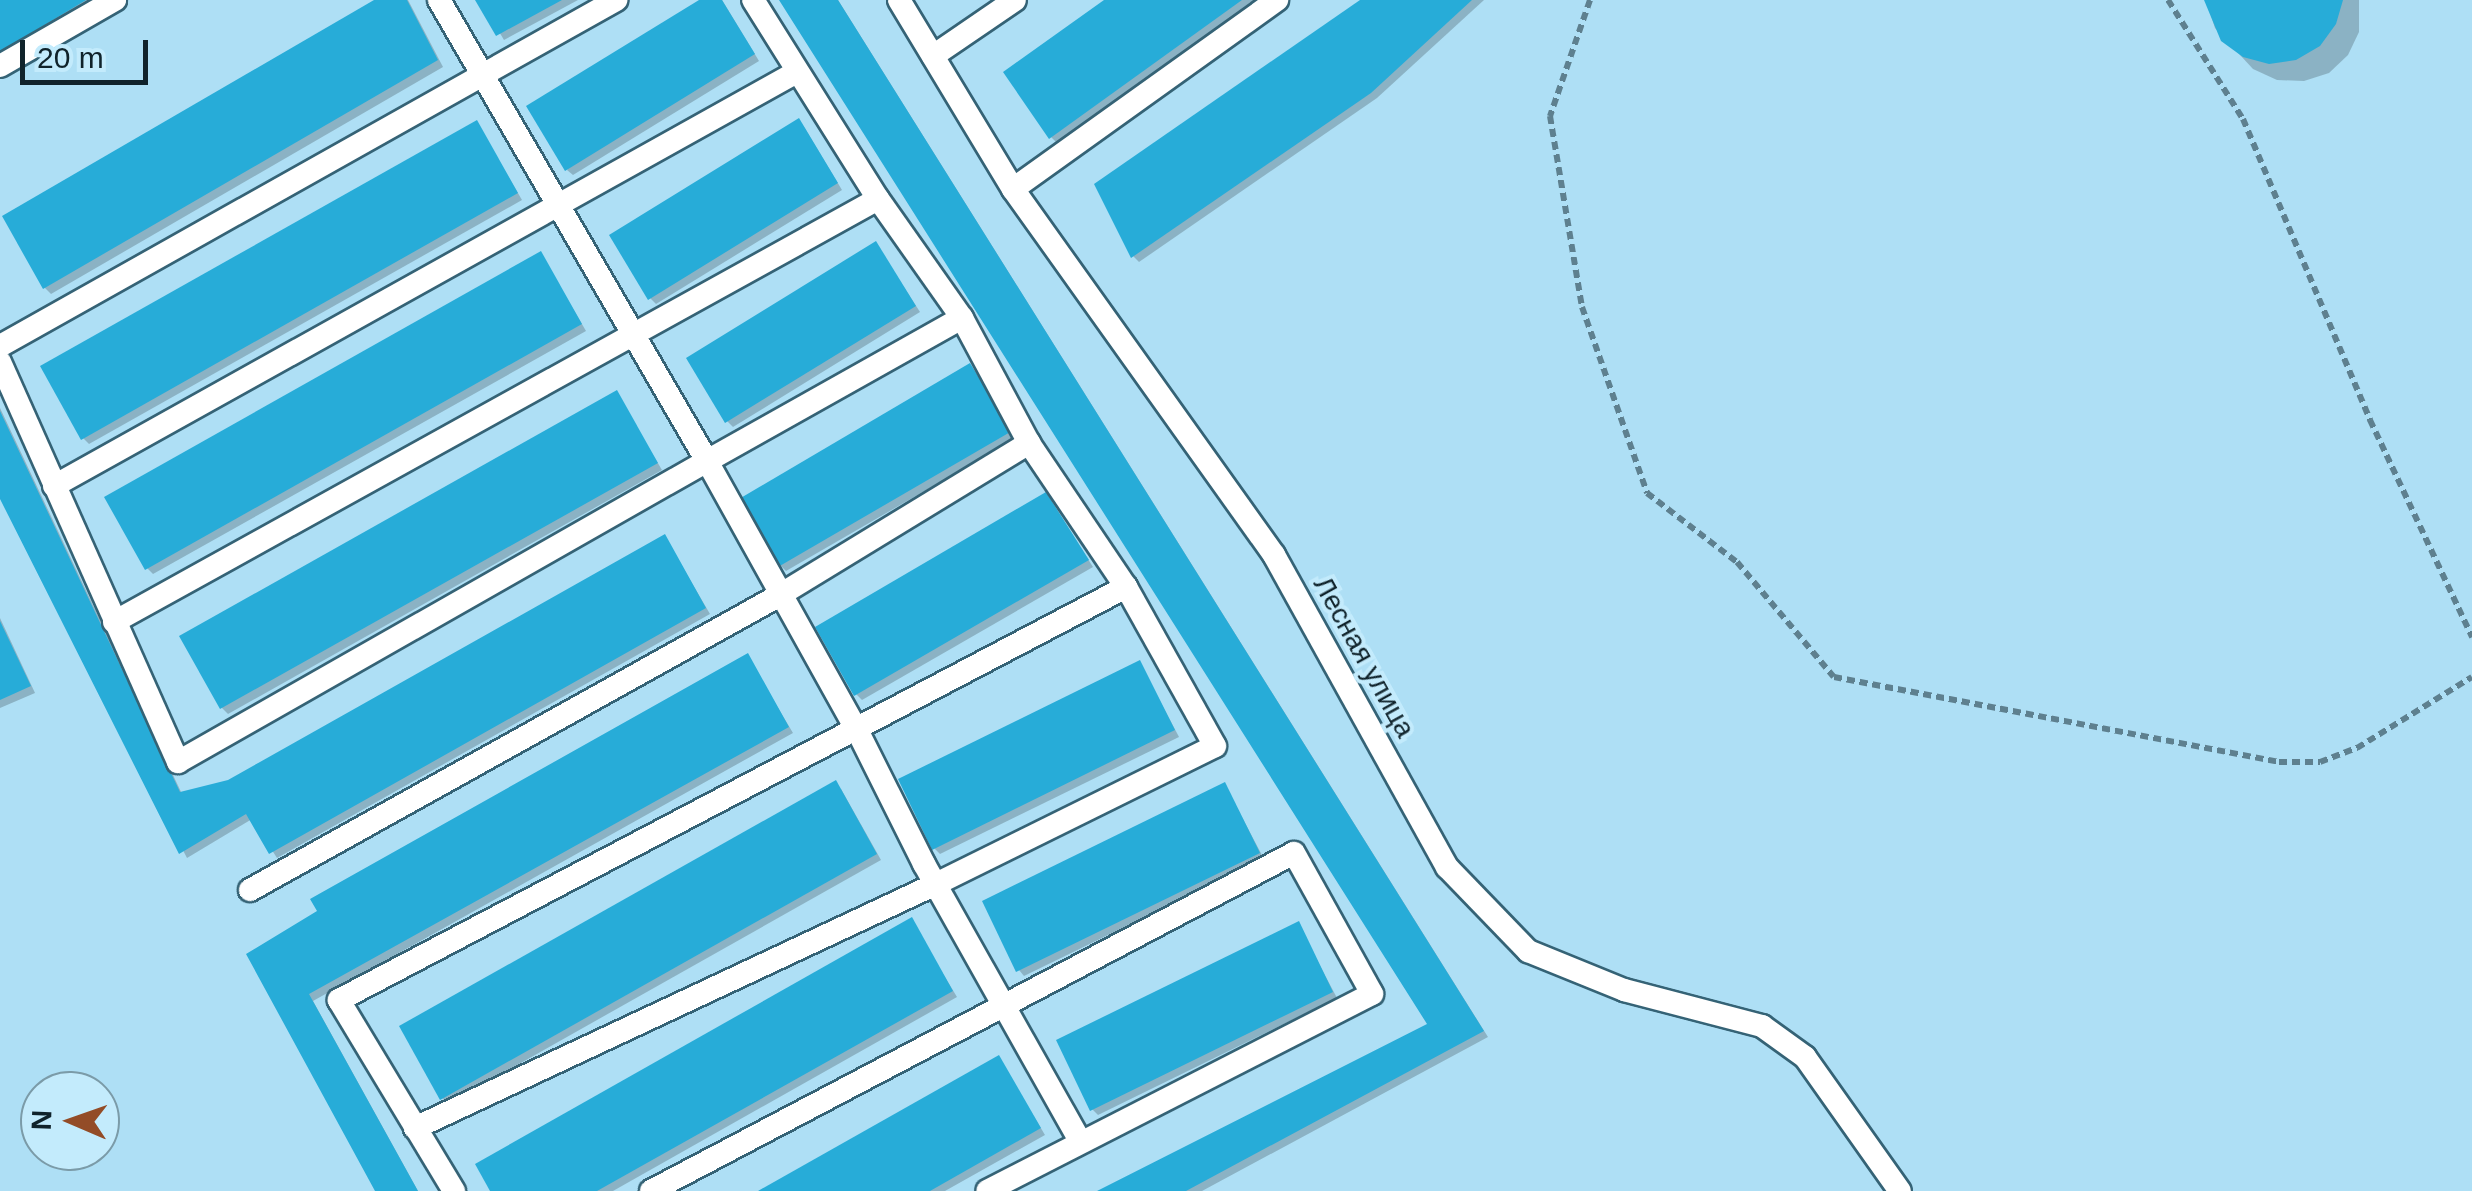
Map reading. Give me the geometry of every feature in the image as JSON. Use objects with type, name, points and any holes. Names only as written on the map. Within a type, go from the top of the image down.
[{"type":"lane","points":[[0,66],[114,0]]},
{"type":"lane","points":[[439,0],[707,460],[857,730],[936,884],[1080,1140]]},
{"type":"lane","points":[[0,346],[616,0]]},
{"type":"lane","points":[[415,1128],[936,884],[1215,746],[1126,587],[1028,444],[962,318],[878,200],[753,0]]},
{"type":"lane","name":"Лесная улица","points":[[899,0],[1014,188],[1274,555],[1447,868],[1528,950],[1624,990],[1762,1026],[1804,1057],[1900,1191]]},
{"type":"lane","points":[[934,56],[1014,0]]},
{"type":"lane","points":[[1014,188],[1278,0]]},
{"type":"lane","points":[[54,486],[796,73]]},
{"type":"lane","points":[[114,622],[878,200]]},
{"type":"lane","points":[[0,362],[178,762],[962,318]]},
{"type":"lane","points":[[250,890],[780,595],[1028,444]]},
{"type":"lane","points":[[454,1191],[339,1000],[1126,587]]},
{"type":"lane","points":[[650,1191],[1294,853],[1372,994],[1080,1140],[987,1191]]},
{"type":"path","points":[[1590,0],[1550,116],[1582,307],[1646,492],[1736,562],[1834,677],[2293,762],[2320,762],[2358,748],[2472,677]]},
{"type":"path","points":[[2168,0],[2243,118],[2370,420],[2472,637]]},
{"type":"building","points":[[0,0],[86,0],[0,52]]},
{"type":"building","points":[[374,0],[407,0],[438,60],[43,289],[2,216]]},
{"type":"building","points":[[475,0],[562,0],[496,36]]},
{"type":"building","points":[[699,0],[722,0],[755,54],[565,171],[526,106]]},
{"type":"building","points":[[779,0],[838,0],[1484,1031],[1186,1191],[1097,1191],[1427,1024]]},
{"type":"building","points":[[1104,0],[1242,0],[1049,139],[1003,72]]},
{"type":"building","points":[[1360,0],[1472,0],[1371,93],[1131,258],[1094,184]]},
{"type":"building","points":[[2204,0],[2343,0],[2336,24],[2320,46],[2296,60],[2269,64],[2243,57],[2221,41]]},
{"type":"building","points":[[799,118],[838,183],[648,300],[609,235]]},
{"type":"building","points":[[477,120],[518,193],[81,440],[40,366]]},
{"type":"building","points":[[876,241],[916,306],[725,423],[686,358]]},
{"type":"building","points":[[541,251],[582,324],[145,570],[104,497]]},
{"type":"building","points":[[970,363],[1012,431],[778,567],[739,499]]},
{"type":"building","points":[[617,390],[658,463],[220,709],[179,636]]},
{"type":"building","points":[[0,411],[180,792],[228,780],[665,534],[706,608],[269,854],[246,814],[179,854],[0,499]]},
{"type":"building","points":[[1046,492],[1089,560],[854,696],[815,627]]},
{"type":"building","points":[[0,621],[31,686],[0,700]]},
{"type":"building","points":[[748,653],[789,727],[309,994],[418,1191],[375,1191],[246,954],[317,911],[310,899]]},
{"type":"building","points":[[1140,660],[1175,730],[932,850],[898,779]]},
{"type":"building","points":[[836,780],[877,854],[440,1100],[399,1026]]},
{"type":"building","points":[[1225,782],[1260,853],[1016,972],[982,901]]},
{"type":"building","points":[[912,917],[953,991],[597,1191],[490,1191],[475,1164]]},
{"type":"building","points":[[1299,921],[1333,992],[1090,1111],[1056,1040]]},
{"type":"building","points":[[999,1055],[1041,1128],[930,1191],[758,1191]]}]
